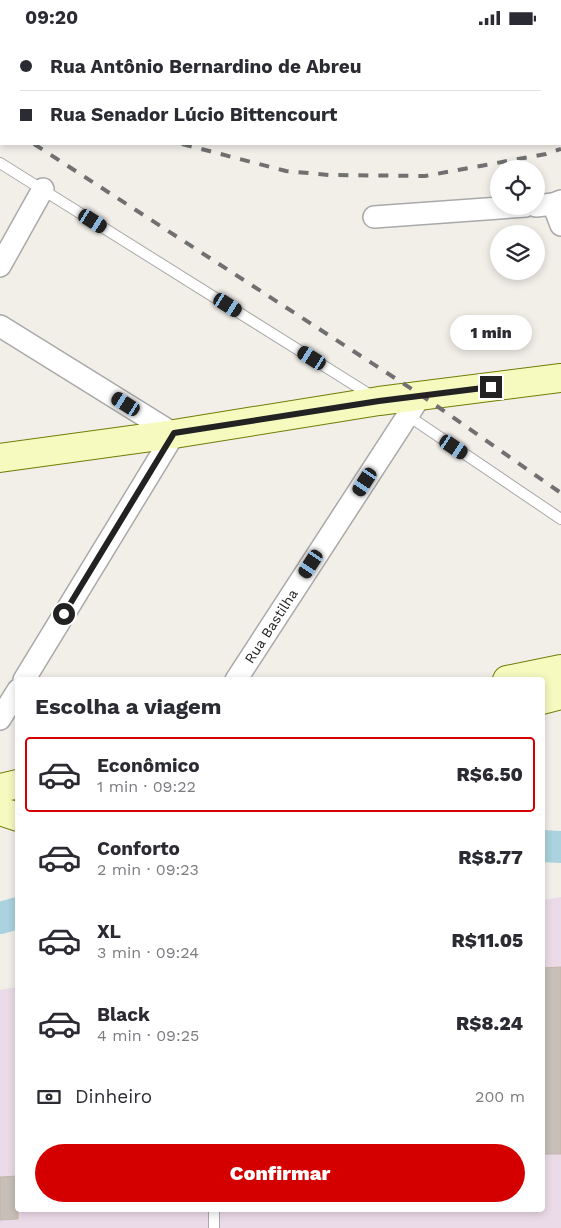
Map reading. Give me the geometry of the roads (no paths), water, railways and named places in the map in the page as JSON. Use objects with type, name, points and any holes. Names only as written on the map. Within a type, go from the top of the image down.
[{"type":"street","points":[[0,266],[43,189]]},
{"type":"street","points":[[550,204],[561,225]]},
{"type":"street","points":[[374,217],[490,209]]},
{"type":"street","points":[[0,326],[174,433]]},
{"type":"street","points":[[0,458],[174,433],[400,406],[561,379]]},
{"type":"street","name":"Rua Bastilha","points":[[238,677],[400,406]]},
{"type":"street","points":[[26,677],[174,433]]},
{"type":"street","points":[[522,677],[561,669]]},
{"type":"street","points":[[0,719],[15,695]]},
{"type":"street","points":[[545,698],[561,695]]},
{"type":"street","points":[[0,788],[15,785]]},
{"type":"street","points":[[0,811],[15,816]]},
{"type":"street","points":[[0,830],[15,828]]},
{"type":"lane","points":[[0,163],[400,406],[561,519]]},
{"type":"lane","points":[[214,1212],[214,1228]]},
{"type":"waterway","points":[[545,846],[561,847]]},
{"type":"waterway","points":[[0,918],[15,914]]},
{"type":"railway","points":[[36,145],[421,395],[561,493]]},
{"type":"railway","points":[[186,145],[286,171],[329,175],[425,176],[546,154],[561,149]]}]
